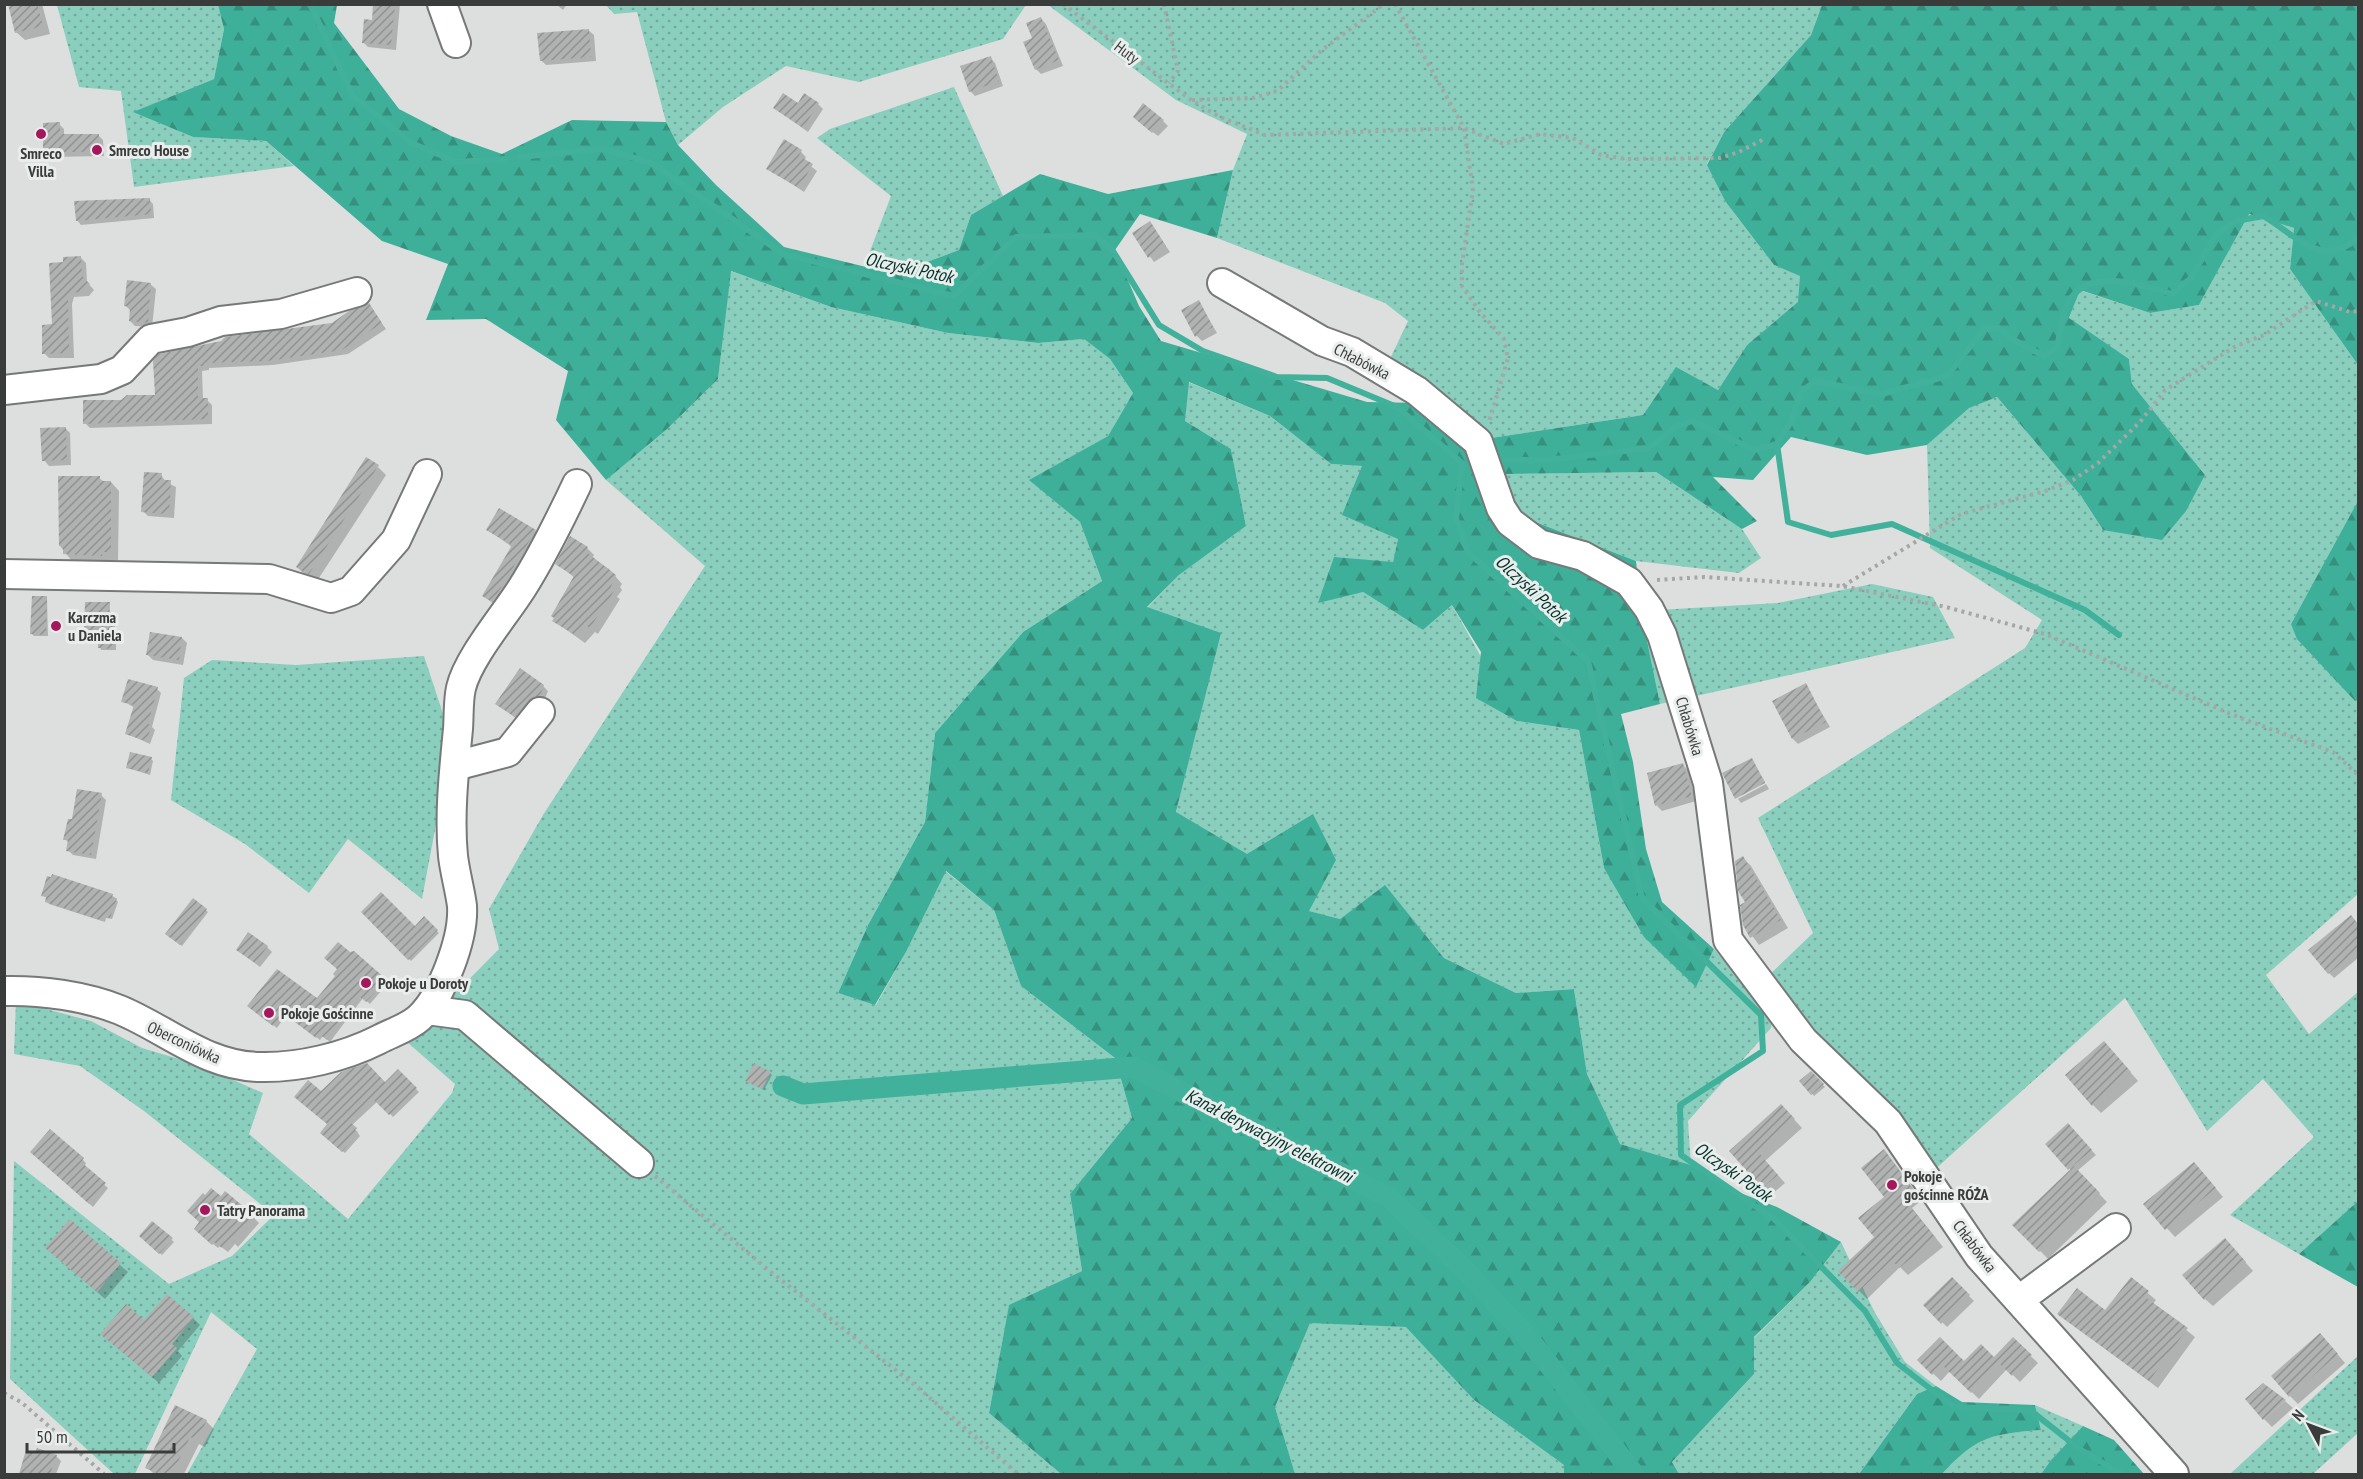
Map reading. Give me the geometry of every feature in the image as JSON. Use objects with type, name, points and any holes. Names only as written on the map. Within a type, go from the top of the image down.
[{"type":"street","points":[[442,4],[456,43]]},
{"type":"street","name":"Chłabówka","points":[[1222,283],[1322,341],[1352,352],[1417,391],[1478,442],[1501,508],[1510,522],[1539,543],[1583,556],[1629,582],[1648,609],[1662,635],[1708,783],[1728,940],[1803,1040],[1888,1122],[1979,1256],[2174,1474]]},
{"type":"street","points":[[4,390],[101,380],[122,370],[151,339],[188,332],[221,321],[281,314],[357,292]]},
{"type":"street","points":[[4,574],[268,579],[331,598],[351,591],[396,540],[427,474]]},
{"type":"street","points":[[577,484],[557,527],[523,587],[468,671],[461,688],[454,766],[453,855],[462,907],[461,928],[456,949],[427,1010],[465,1016],[639,1163]]},
{"type":"street","points":[[454,766],[508,752],[540,712]]},
{"type":"street","name":"Oberconiówka","points":[[4,991],[30,992],[86,1000],[120,1010],[215,1059],[257,1067],[300,1064],[368,1045],[416,1021],[427,1010]]},
{"type":"street","points":[[2019,1300],[2116,1228]]},
{"type":"path","name":"Huty","points":[[1063,4],[1191,100],[1218,116],[1265,135],[1464,128]]},
{"type":"path","points":[[1164,4],[1178,71],[1169,83]]},
{"type":"path","points":[[1191,100],[1253,98],[1277,90],[1287,84],[1322,50],[1384,4]]},
{"type":"path","points":[[1395,4],[1464,128],[1473,190],[1462,264],[1462,286],[1480,312],[1504,339],[1508,358],[1490,419],[1478,442]]},
{"type":"path","points":[[1464,128],[1504,144],[1540,134],[1573,138],[1601,155],[1627,159],[1720,158],[1739,152],[1764,139]]},
{"type":"path","points":[[1842,586],[1961,514],[2045,491],[2073,480],[2107,455],[2140,422],[2165,390],[2236,346],[2264,335],[2316,301],[2350,312],[2358,311]]},
{"type":"path","points":[[1629,582],[1704,577],[1842,586],[1946,607],[2045,634],[2238,717],[2333,752],[2358,774]]},
{"type":"path","points":[[639,1163],[709,1218],[771,1272],[916,1386],[1018,1474]]},
{"type":"path","points":[[4,1393],[21,1402],[104,1474]]},
{"type":"green space","points":[[57,5],[218,5],[224,29],[214,79],[134,112],[193,137],[266,141],[294,166],[134,187],[121,91],[79,87]]},
{"type":"green space","points":[[218,5],[337,5],[334,23],[399,109],[451,136],[502,154],[572,120],[666,122],[678,145],[716,185],[784,247],[895,274],[959,250],[971,215],[1040,174],[1108,194],[1233,170],[1217,238],[1140,214],[1115,250],[1139,306],[1161,341],[1367,402],[1420,403],[1463,444],[1520,516],[1636,561],[1641,611],[1660,704],[1621,714],[1633,762],[1646,849],[1662,902],[1714,949],[1696,987],[1644,937],[1604,868],[1579,730],[1517,721],[1476,698],[1481,652],[1452,605],[1423,630],[1363,592],[1318,603],[1334,557],[1393,562],[1398,539],[1342,515],[1362,466],[1331,464],[1270,416],[1189,382],[1185,421],[1231,449],[1246,526],[1179,575],[1147,607],[1221,633],[1176,812],[1247,854],[1313,814],[1336,860],[1309,911],[1340,919],[1385,885],[1444,958],[1516,993],[1574,989],[1587,1074],[1620,1144],[1691,1165],[1727,1188],[1777,1207],[1841,1242],[1810,1282],[1754,1337],[1754,1374],[1672,1462],[1679,1474],[1564,1474],[1564,1465],[1474,1400],[1406,1327],[1310,1323],[1275,1407],[1295,1474],[1061,1474],[989,1413],[1009,1305],[1082,1271],[1070,1194],[1132,1118],[1115,1058],[1021,986],[994,910],[946,871],[906,952],[875,1005],[838,993],[868,925],[925,822],[935,733],[1023,632],[1102,581],[1080,522],[1029,480],[1108,436],[1133,393],[1110,359],[1084,339],[1038,343],[948,333],[831,307],[731,271],[718,379],[667,429],[606,480],[556,420],[568,371],[486,319],[426,320],[448,264],[382,241],[266,141],[193,137],[133,112],[214,79],[224,29]]},
{"type":"green space","points":[[606,5],[1026,5],[1003,39],[859,82],[786,66],[723,107],[678,145],[666,122],[637,12],[614,14]]},
{"type":"green space","points":[[1048,5],[1822,5],[1811,35],[1724,132],[1707,164],[1725,201],[1774,265],[1801,276],[1799,302],[1747,345],[1718,390],[1676,368],[1643,415],[1484,439],[1389,361],[1408,321],[1385,303],[1217,238],[1233,170],[1247,134],[1176,100]]},
{"type":"green space","points":[[1822,5],[2358,5],[2358,365],[2290,269],[2294,228],[2249,214],[2199,305],[2150,313],[2080,290],[2069,318],[2129,359],[2132,384],[2205,475],[2186,511],[2162,540],[2103,530],[2081,496],[1997,397],[1969,408],[1927,445],[1867,455],[1791,437],[1753,480],[1713,477],[1757,521],[1742,529],[1656,472],[1504,474],[1484,439],[1643,415],[1676,367],[1718,390],[1747,345],[1798,302],[1800,276],[1774,265],[1725,201],[1707,165],[1724,132],[1811,35]]},
{"type":"green space","points":[[954,87],[1003,196],[971,215],[959,250],[895,274],[864,267],[891,196],[817,138],[830,129]]},
{"type":"green space","points":[[2248,214],[2294,228],[2290,269],[2358,365],[2358,648],[2312,587],[2291,624],[2354,700],[2358,700],[2358,894],[2266,975],[2309,1034],[2358,992],[2358,1201],[2299,1254],[2230,1215],[2314,1137],[2263,1079],[2207,1131],[2125,998],[1931,1173],[1765,979],[1813,933],[1758,818],[2025,648],[2042,620],[1930,548],[1927,445],[1969,407],[1997,397],[2081,496],[2103,530],[2205,475],[2132,384],[2129,359],[2069,319],[2079,290],[2150,313],[2199,305]]},
{"type":"green space","points":[[730,271],[831,307],[948,333],[1038,343],[1084,339],[1110,359],[1133,393],[1108,436],[1030,480],[1080,522],[1102,581],[1023,632],[935,733],[925,822],[868,925],[838,993],[876,1005],[906,952],[945,871],[994,910],[1021,986],[1115,1058],[1132,1118],[1070,1194],[1082,1271],[1009,1306],[989,1413],[1061,1474],[187,1474],[257,1349],[211,1312],[135,1474],[114,1474],[10,1379],[14,1161],[169,1284],[232,1256],[274,1215],[144,1111],[80,1066],[14,1054],[16,1001],[91,1021],[142,1048],[199,1065],[263,1093],[249,1134],[348,1219],[452,1093],[455,1084],[407,1042],[499,949],[489,909],[543,815],[705,566],[606,480],[718,379]]},
{"type":"green space","points":[[1188,382],[1270,416],[1331,464],[1362,466],[1398,539],[1393,563],[1334,558],[1363,592],[1423,630],[1452,605],[1517,721],[1579,730],[1604,868],[1696,986],[1714,949],[1773,1016],[1771,1028],[1688,1121],[1691,1165],[1619,1144],[1587,1074],[1574,989],[1516,993],[1444,958],[1385,886],[1340,919],[1308,911],[1247,855],[1176,813],[1191,750],[1147,608],[1179,575],[1246,526],[1231,449],[1185,421]]},
{"type":"green space","points":[[1656,472],[1742,529],[1761,558],[1739,573],[1636,561],[1520,516],[1504,474]]},
{"type":"green space","points":[[2358,501],[2358,700],[2355,701],[2297,639],[2291,624]]},
{"type":"green space","points":[[1872,584],[1933,597],[1955,638],[1660,704],[1641,611],[1778,603]]},
{"type":"green space","points":[[424,656],[447,726],[437,819],[422,899],[348,839],[309,893],[245,844],[171,800],[184,678],[212,660],[296,665]]},
{"type":"green space","points":[[2358,1201],[2358,1287],[2299,1254]]},
{"type":"green space","points":[[1841,1242],[1874,1311],[1905,1362],[1936,1386],[1917,1394],[1859,1474],[1679,1474],[1672,1462],[1754,1374],[1754,1338],[1810,1282]]},
{"type":"green space","points":[[1310,1322],[1407,1327],[1474,1400],[1564,1465],[1564,1474],[1295,1474],[1275,1407]]},
{"type":"green space","points":[[2358,1356],[2358,1433],[2313,1474],[2230,1474]]},
{"type":"green space","points":[[1936,1386],[1962,1402],[2035,1405],[2041,1430],[2009,1433],[1986,1440],[1965,1452],[1942,1474],[1859,1474],[1917,1394]]},
{"type":"green space","points":[[2035,1405],[2083,1426],[2041,1474],[1942,1474],[1965,1452],[1985,1440],[2009,1433],[2041,1430]]},
{"type":"green space","points":[[2083,1426],[2114,1440],[2144,1474],[2041,1474]]},
{"type":"building","points":[[8,4],[37,4],[43,26],[15,33]]},
{"type":"building","points":[[373,4],[395,4],[391,45],[362,43],[364,19],[372,20]]},
{"type":"building","points":[[1041,17],[1059,60],[1035,70],[1023,42],[1032,38],[1026,23]]},
{"type":"building","points":[[589,29],[591,57],[540,61],[537,33]]},
{"type":"building","points":[[991,56],[999,81],[969,92],[960,66]]},
{"type":"building","points":[[783,93],[798,103],[804,93],[819,103],[803,128],[773,108]]},
{"type":"building","points":[[1143,103],[1164,120],[1152,133],[1133,117]]},
{"type":"building","points":[[60,122],[60,134],[99,134],[99,152],[43,152],[43,123]]},
{"type":"building","points":[[784,139],[802,150],[799,156],[813,164],[799,188],[766,169]]},
{"type":"building","points":[[150,198],[151,214],[76,221],[74,201]]},
{"type":"building","points":[[1150,221],[1166,246],[1148,258],[1132,233]]},
{"type":"building","points":[[81,256],[82,276],[90,284],[83,292],[69,293],[69,353],[42,354],[42,325],[52,324],[49,263],[63,262],[63,257]]},
{"type":"building","points":[[127,280],[151,283],[148,323],[129,321],[130,307],[124,306]]},
{"type":"building","points":[[1199,300],[1213,327],[1195,337],[1181,310]]},
{"type":"building","points":[[369,303],[382,323],[342,350],[267,361],[204,363],[205,366],[198,366],[198,398],[208,398],[208,419],[83,424],[83,400],[121,400],[127,395],[155,395],[153,361],[159,354],[221,341],[225,337],[332,323],[349,311]]},
{"type":"building","points":[[66,427],[67,460],[42,461],[40,428]]},
{"type":"building","points":[[366,457],[379,465],[309,574],[304,572],[296,567]]},
{"type":"building","points":[[144,472],[162,473],[161,480],[171,480],[169,514],[141,512]]},
{"type":"building","points":[[58,476],[100,476],[100,481],[111,481],[111,552],[102,552],[102,556],[63,554],[63,546],[59,546]]},
{"type":"building","points":[[499,508],[536,530],[492,602],[482,596],[512,545],[486,530]]},
{"type":"building","points":[[570,536],[588,547],[585,551],[616,575],[610,589],[614,591],[590,628],[587,626],[577,636],[552,621],[554,618],[551,616],[574,576],[555,564]]},
{"type":"building","points":[[32,596],[47,596],[46,635],[30,634]]},
{"type":"building","points":[[85,602],[110,602],[109,626],[115,626],[114,649],[98,648],[98,636],[84,636]]},
{"type":"building","points":[[150,632],[182,637],[179,660],[146,655]]},
{"type":"building","points":[[520,668],[544,685],[540,696],[528,701],[515,717],[495,704]]},
{"type":"building","points":[[128,679],[158,687],[148,724],[152,725],[146,741],[125,734],[134,705],[121,702]]},
{"type":"building","points":[[1806,683],[1826,722],[1792,739],[1772,701]]},
{"type":"building","points":[[130,752],[152,757],[148,773],[126,768]]},
{"type":"building","points":[[1752,758],[1765,783],[1735,799],[1722,773]]},
{"type":"building","points":[[1683,763],[1692,796],[1655,806],[1647,773]]},
{"type":"building","points":[[77,789],[102,793],[91,855],[66,851],[68,840],[63,840],[68,819],[72,819]]},
{"type":"building","points":[[1743,856],[1781,920],[1750,938],[1743,925],[1740,905],[1745,902],[1738,891],[1735,861]]},
{"type":"building","points":[[52,874],[113,894],[112,897],[117,898],[110,918],[104,916],[103,921],[45,902],[46,897],[41,896],[47,876],[51,877]]},
{"type":"building","points":[[381,892],[415,926],[424,916],[438,930],[408,960],[361,912]]},
{"type":"building","points":[[193,898],[207,909],[180,945],[165,934]]},
{"type":"building","points":[[2351,915],[2358,924],[2358,949],[2328,974],[2308,950]]},
{"type":"building","points":[[248,932],[268,946],[255,963],[236,950]]},
{"type":"building","points":[[338,942],[350,952],[354,951],[386,979],[366,1002],[359,996],[327,1040],[319,1034],[316,1038],[283,1013],[273,1026],[247,1006],[277,969],[317,998],[335,976],[333,974],[337,969],[324,958]]},
{"type":"building","points":[[2104,1041],[2131,1072],[2092,1106],[2065,1075]]},
{"type":"building","points":[[367,1063],[385,1082],[398,1069],[417,1088],[389,1115],[374,1100],[350,1122],[358,1132],[342,1152],[320,1133],[327,1124],[294,1097],[308,1080],[321,1091],[341,1072]]},
{"type":"building","points":[[754,1063],[771,1072],[762,1089],[745,1081]]},
{"type":"building","points":[[1811,1071],[1824,1084],[1811,1095],[1799,1081]]},
{"type":"building","points":[[1781,1104],[1795,1119],[1758,1152],[1778,1175],[1762,1188],[1729,1151]]},
{"type":"building","points":[[2068,1123],[2092,1150],[2068,1170],[2045,1144]]},
{"type":"building","points":[[50,1129],[84,1158],[81,1162],[106,1183],[89,1204],[30,1152]]},
{"type":"building","points":[[1884,1149],[1915,1192],[1905,1200],[1936,1238],[1899,1268],[1892,1260],[1858,1292],[1838,1271],[1874,1237],[1858,1218],[1884,1197],[1861,1168]]},
{"type":"building","points":[[2194,1162],[2216,1188],[2165,1230],[2143,1204]]},
{"type":"building","points":[[2074,1166],[2100,1193],[2039,1252],[2012,1225]]},
{"type":"building","points":[[211,1188],[221,1196],[225,1191],[256,1217],[232,1243],[229,1240],[222,1248],[214,1242],[212,1245],[194,1229],[199,1222],[187,1211],[203,1193],[205,1195]]},
{"type":"building","points":[[70,1219],[121,1263],[97,1292],[45,1248]]},
{"type":"building","points":[[152,1221],[173,1238],[159,1254],[139,1236]]},
{"type":"building","points":[[2225,1238],[2246,1262],[2204,1300],[2182,1275]]},
{"type":"building","points":[[1952,1277],[1970,1295],[1941,1324],[1923,1305]]},
{"type":"building","points":[[2131,1277],[2149,1291],[2145,1297],[2188,1328],[2149,1381],[2057,1314],[2077,1288],[2105,1310]]},
{"type":"building","points":[[167,1294],[194,1317],[172,1344],[177,1348],[152,1377],[100,1334],[126,1304],[144,1320]]},
{"type":"building","points":[[2320,1333],[2338,1354],[2289,1397],[2271,1376]]},
{"type":"building","points":[[1940,1337],[1964,1361],[1981,1344],[1994,1357],[2013,1337],[2032,1355],[2012,1376],[1999,1363],[1971,1393],[1942,1365],[1932,1375],[1917,1360]]},
{"type":"building","points":[[2263,1383],[2286,1400],[2263,1420],[2245,1399]]},
{"type":"building","points":[[175,1405],[207,1420],[197,1440],[190,1437],[172,1474],[159,1474],[145,1468]]},
{"type":"building","points":[[37,1448],[57,1455],[50,1474],[19,1474],[26,1450],[35,1453]]},
{"type":"waterway","name":"Olczyski Potok","points":[[314,4],[313,10],[352,95],[411,143],[457,162],[505,159]]},
{"type":"waterway","name":"Olczyski Potok","points":[[519,157],[603,149],[652,163],[783,254],[954,296],[1016,237],[1095,235],[1113,251],[1159,325],[1203,351],[1277,377],[1327,378],[1397,407],[1462,463],[1456,519],[1468,552],[1588,661],[1642,898],[1761,1015],[1763,1051],[1680,1105],[1681,1155],[1774,1219],[1865,1311],[1897,1363],[1954,1407],[2030,1410],[2081,1450],[2122,1474]]},
{"type":"waterway","points":[[1498,460],[1547,460],[1649,448],[1675,427],[1692,421],[1755,450],[1777,444],[1791,422],[1801,392],[1815,381],[1882,394],[1947,376],[1984,329],[1999,328],[2010,338],[2044,356],[2057,348],[2066,307],[2074,294],[2085,286],[2114,281],[2145,286],[2172,294],[2191,278],[2216,234],[2236,221],[2263,216],[2297,239],[2320,250],[2332,251],[2345,247],[2358,238]]},
{"type":"waterway","points":[[1777,444],[1788,522],[1831,535],[1892,524],[2085,610],[2119,635]]},
{"type":"waterway","name":"Kanał derywacyjny elektrowni","points":[[783,1086],[803,1094],[1133,1067],[1388,1197],[1459,1264],[1525,1334],[1634,1474]]},
{"type":"place","name":"Smreco Villa","points":[[41,134]]},
{"type":"place","name":"Smreco House","points":[[97,150]]},
{"type":"place","name":"Karczma u Daniela","points":[[56,626]]},
{"type":"place","name":"Pokoje u Doroty","points":[[366,983]]},
{"type":"place","name":"Pokoje Gościnne","points":[[269,1013]]},
{"type":"place","name":"Pokoje gościnne RÓŻA","points":[[1892,1185]]},
{"type":"place","name":"Tatry Panorama","points":[[205,1210]]}]
